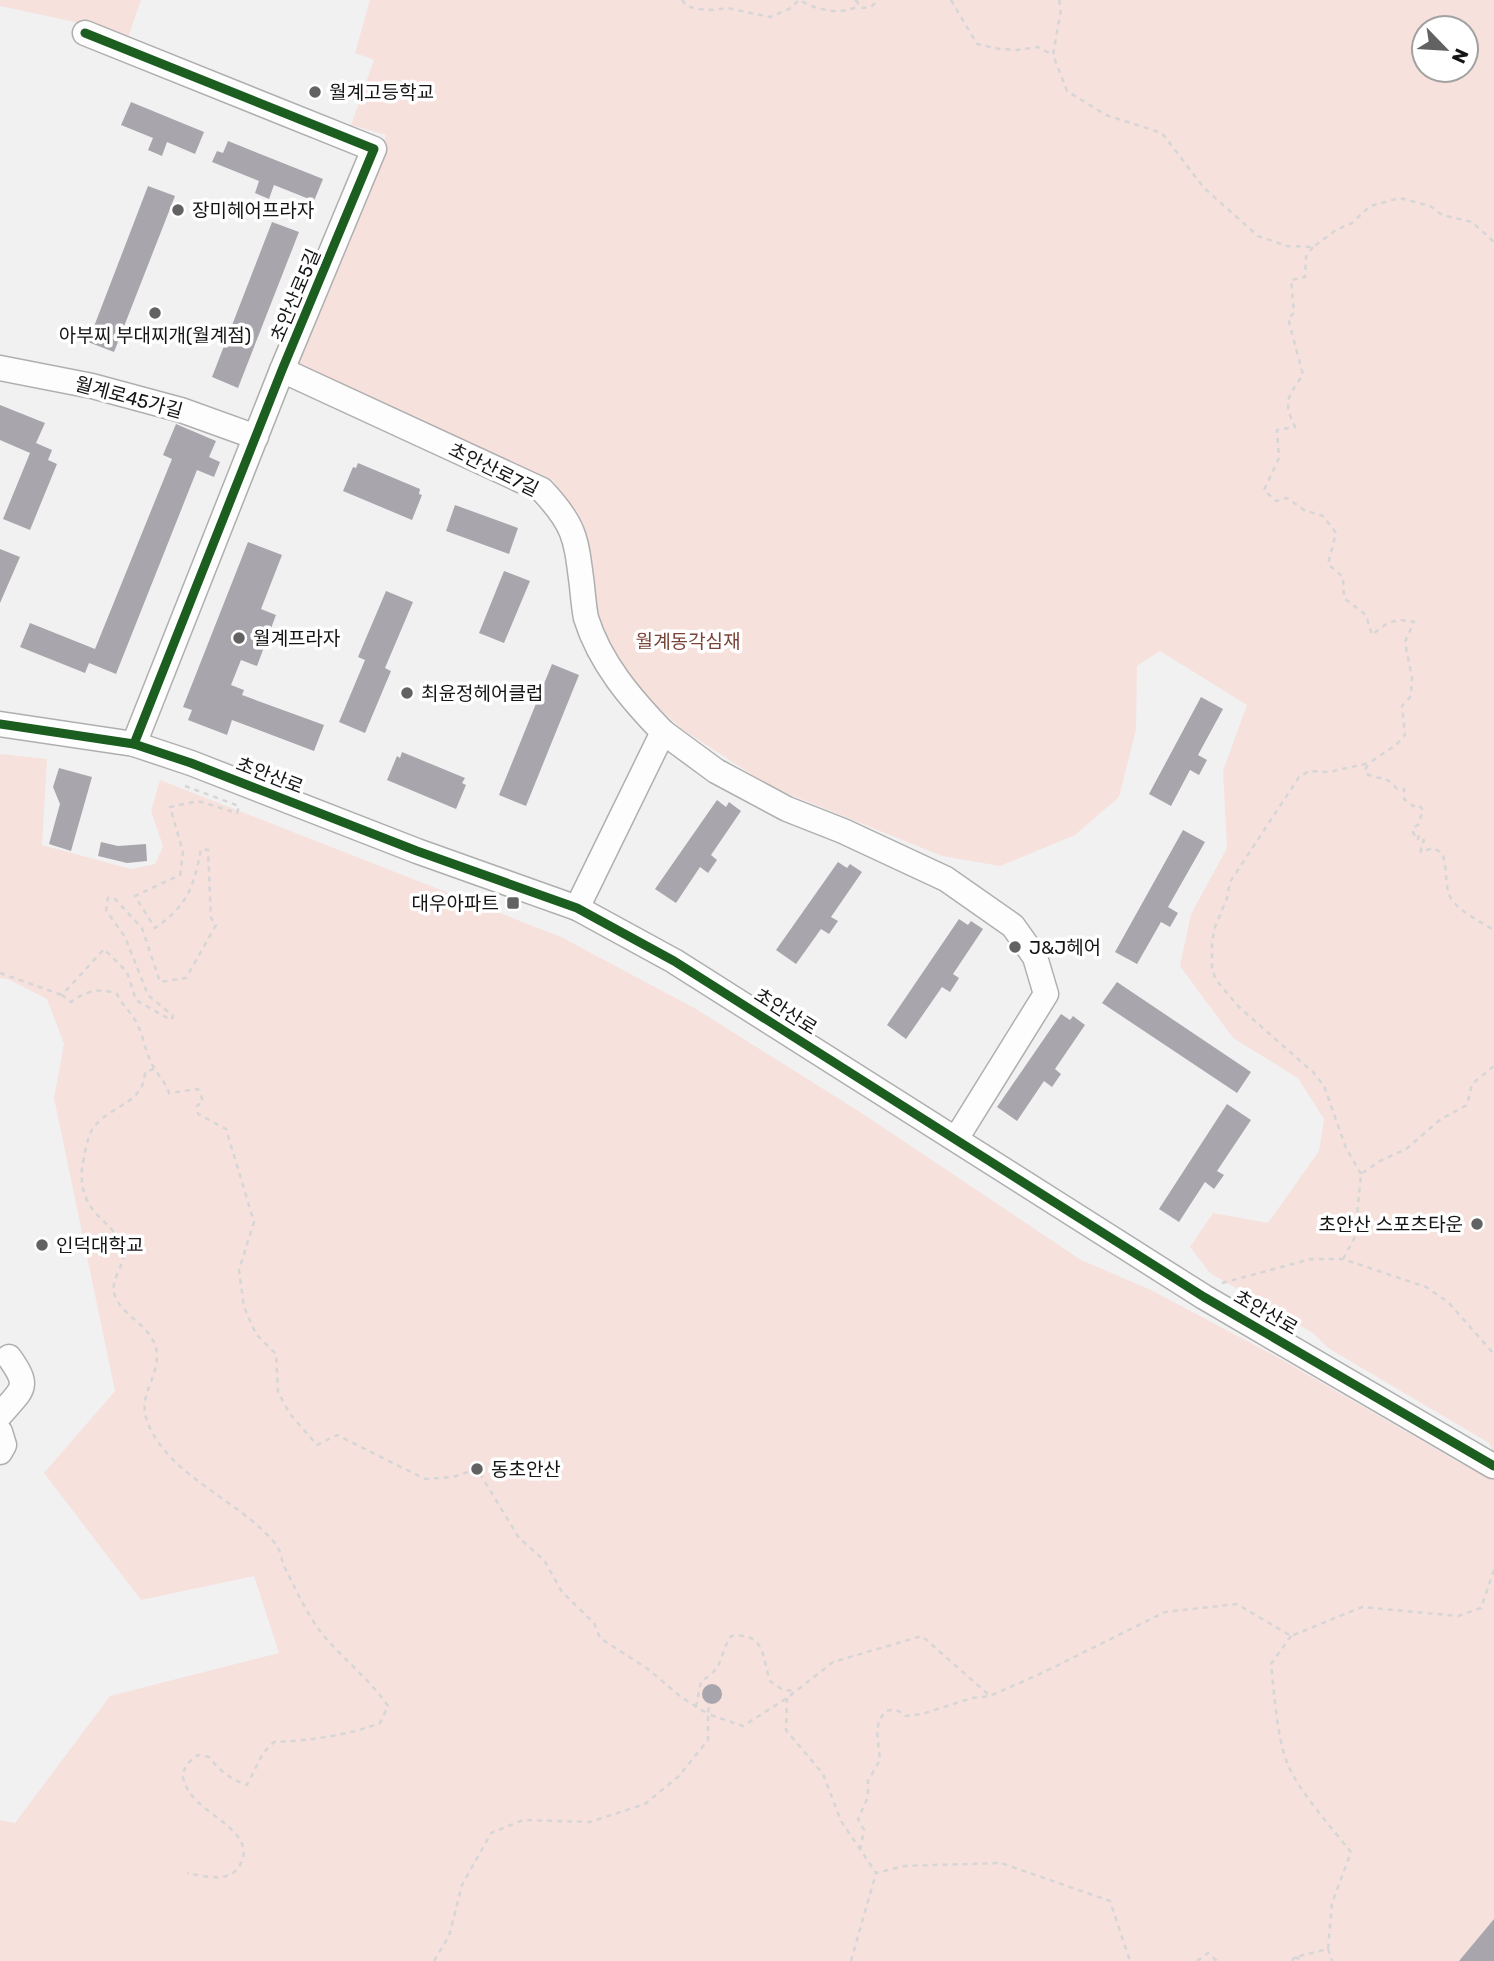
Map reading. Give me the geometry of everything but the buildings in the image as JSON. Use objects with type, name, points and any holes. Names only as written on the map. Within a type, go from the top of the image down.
[{"type":"street","name":"초안산로5길","points":[[85,33],[374,149],[282,370],[134,744]]},
{"type":"street","name":"월계로45가길","points":[[0,368],[92,386],[181,410],[256,437]]},
{"type":"street","name":"초안산로7길","points":[[282,370],[542,490],[562,511],[576,537],[586,617],[607,666],[663,732],[716,771],[787,809],[843,831],[946,879],[1013,926],[1035,957],[1046,994],[956,1139]]},
{"type":"street","name":"초안산로","points":[[0,724],[134,744],[577,908],[674,961],[1205,1297],[1493,1465]]},
{"type":"street","points":[[577,908],[663,732]]},
{"type":"street","points":[[0,1415],[23,1384],[22,1375],[9,1357]]},
{"type":"street","points":[[0,1432],[4,1445],[0,1452]]},
{"type":"path","points":[[682,0],[687,6],[697,9],[727,8],[770,17],[789,9],[799,0],[815,9],[843,12],[854,8],[856,0]]},
{"type":"path","points":[[856,0],[861,8],[871,7],[878,0]]},
{"type":"path","points":[[951,0],[977,44],[1017,50],[1038,47],[1053,55]]},
{"type":"path","points":[[1059,0],[1061,9],[1053,55],[1067,91],[1106,114],[1162,133],[1204,188],[1258,236],[1287,246],[1313,247]]},
{"type":"path","points":[[1343,1259],[1355,1237],[1361,1174],[1346,1148],[1324,1086],[1314,1073],[1239,1007],[1216,980],[1212,969],[1212,942],[1230,883],[1298,777],[1309,771],[1329,772],[1369,763],[1396,744],[1405,735],[1402,706],[1411,696],[1412,678],[1405,642],[1413,622],[1403,619],[1388,621],[1372,635],[1366,615],[1344,598],[1343,578],[1328,564],[1336,533],[1323,516],[1304,510],[1287,498],[1276,500],[1264,489],[1279,458],[1277,430],[1295,427],[1287,411],[1288,396],[1303,375],[1288,318],[1294,313],[1291,280],[1305,277],[1306,257],[1313,247],[1336,230],[1352,223],[1370,206],[1401,198],[1430,206],[1442,215],[1472,222],[1494,242]]},
{"type":"path","points":[[1369,763],[1365,770],[1367,774],[1387,779],[1397,789],[1404,789],[1404,799],[1413,806],[1419,805],[1423,810],[1413,833],[1419,834],[1418,839],[1423,838],[1421,852],[1433,848],[1442,853],[1446,862],[1448,894],[1464,912],[1494,930]]},
{"type":"path","points":[[62,995],[104,949],[127,972],[136,1000],[171,1020],[173,1016],[148,995],[125,937],[106,910],[108,898],[114,898],[142,928],[160,982],[186,978],[216,925],[211,918],[208,850],[201,849],[196,877],[186,899],[172,916],[155,928],[135,896],[180,876],[183,852],[170,807],[198,801],[237,813],[239,806],[185,786]]},
{"type":"path","points":[[0,972],[62,995],[71,1002],[84,992],[105,990],[117,994],[133,1017],[154,1069],[167,1085],[169,1093],[198,1090],[204,1101],[197,1106],[198,1115],[226,1129],[254,1222],[239,1270],[244,1307],[256,1334],[276,1354],[278,1392],[298,1424],[317,1445],[337,1435],[425,1479],[453,1477],[477,1469],[519,1538],[544,1560],[562,1592],[594,1623],[600,1638],[648,1669],[681,1697],[708,1714],[743,1726],[787,1698],[833,1662],[922,1636],[990,1696]]},
{"type":"path","points":[[1361,1174],[1380,1161],[1406,1149],[1441,1119],[1468,1105],[1472,1084],[1494,1066]]},
{"type":"path","points":[[154,1069],[145,1072],[145,1084],[138,1094],[93,1128],[82,1170],[83,1189],[90,1208],[119,1239],[124,1253],[113,1290],[119,1304],[139,1322],[152,1340],[157,1354],[143,1408],[150,1428],[162,1448],[177,1464],[238,1509],[276,1544],[283,1564],[320,1631],[388,1706],[380,1723],[362,1730],[298,1742],[274,1742],[262,1754],[247,1785],[233,1780],[209,1757],[198,1755],[188,1763],[182,1774],[186,1788],[197,1802],[233,1830],[244,1843],[244,1859],[236,1872],[225,1876],[187,1873]]},
{"type":"path","points":[[1222,1283],[1311,1259],[1343,1259],[1426,1287],[1448,1302],[1494,1354]]},
{"type":"path","points":[[1332,1961],[1328,1949],[1332,1903],[1352,1852],[1314,1806],[1288,1764],[1275,1709],[1271,1664],[1291,1636],[1363,1607],[1458,1616],[1481,1608],[1494,1570]]},
{"type":"path","points":[[860,1850],[864,1830],[858,1819],[868,1797],[868,1781],[880,1760],[877,1732],[879,1720],[886,1711],[895,1709],[906,1716],[922,1714],[972,1698],[990,1696],[1165,1612],[1237,1604],[1291,1636]]},
{"type":"path","points":[[696,1707],[701,1681],[714,1674],[731,1636],[751,1637],[761,1645],[770,1681],[783,1690],[795,1691]]},
{"type":"path","points":[[787,1698],[786,1730],[823,1774],[841,1821],[876,1874],[851,1961]]},
{"type":"path","points":[[434,1961],[449,1936],[462,1885],[491,1832],[523,1819],[590,1822],[645,1804],[679,1776],[708,1740],[709,1705]]},
{"type":"path","points":[[876,1874],[904,1866],[1002,1863],[1110,1901],[1130,1961]]},
{"type":"path","points":[[1292,1961],[1295,1957],[1328,1949]]},
{"type":"path","points":[[1197,1961],[1208,1953],[1217,1961]]},
{"type":"path","points":[[1295,1957],[1304,1961]]},
{"type":"green space","points":[[0,0],[141,0],[128,38],[103,28],[0,6]]},
{"type":"green space","name":"월계동각심재","points":[[370,0],[1494,0],[1494,1454],[1489,1443],[1328,1348],[1313,1333],[1210,1273],[1190,1247],[1213,1213],[1268,1223],[1319,1151],[1324,1119],[1298,1078],[1233,1038],[1180,966],[1191,914],[1227,848],[1223,771],[1247,705],[1160,651],[1137,666],[1136,730],[1119,797],[1075,835],[1000,866],[942,856],[769,786],[682,729],[624,676],[600,629],[582,529],[553,480],[294,369],[386,135],[351,125],[374,60],[355,53]]},
{"type":"green space","points":[[0,754],[47,759],[42,845],[131,869],[155,864],[163,846],[151,811],[160,780],[561,937],[696,1009],[860,1112],[1081,1260],[1151,1290],[1279,1358],[1472,1470],[1489,1469],[1494,1459],[1494,1919],[1459,1961],[0,1961],[0,1820],[15,1823],[110,1696],[279,1653],[254,1576],[141,1600],[44,1473],[115,1391],[54,1098],[64,1044],[47,999],[8,979],[0,978]]},
{"type":"cycle path","points":[[85,33],[374,149],[282,370],[134,744]]},
{"type":"cycle path","points":[[0,724],[134,744],[577,908],[674,961],[1204,1297],[1494,1466]]},
{"type":"place","name":"월계고등학교","points":[[315,92]]},
{"type":"place","name":"장미헤어프라자","points":[[178,210]]},
{"type":"place","name":"아부찌 부대찌개(월계점)","points":[[155,313]]},
{"type":"place","name":"월계프라자","points":[[239,638]]},
{"type":"place","name":"최윤정헤어클럽","points":[[407,693]]},
{"type":"place","name":"대우아파트","points":[[513,903]]},
{"type":"place","name":"J&J헤어","points":[[1015,947]]},
{"type":"place","name":"초안산 스포츠타운","points":[[1477,1224]]},
{"type":"place","name":"인덕대학교","points":[[42,1245]]},
{"type":"place","name":"동초안산","points":[[477,1469]]}]
